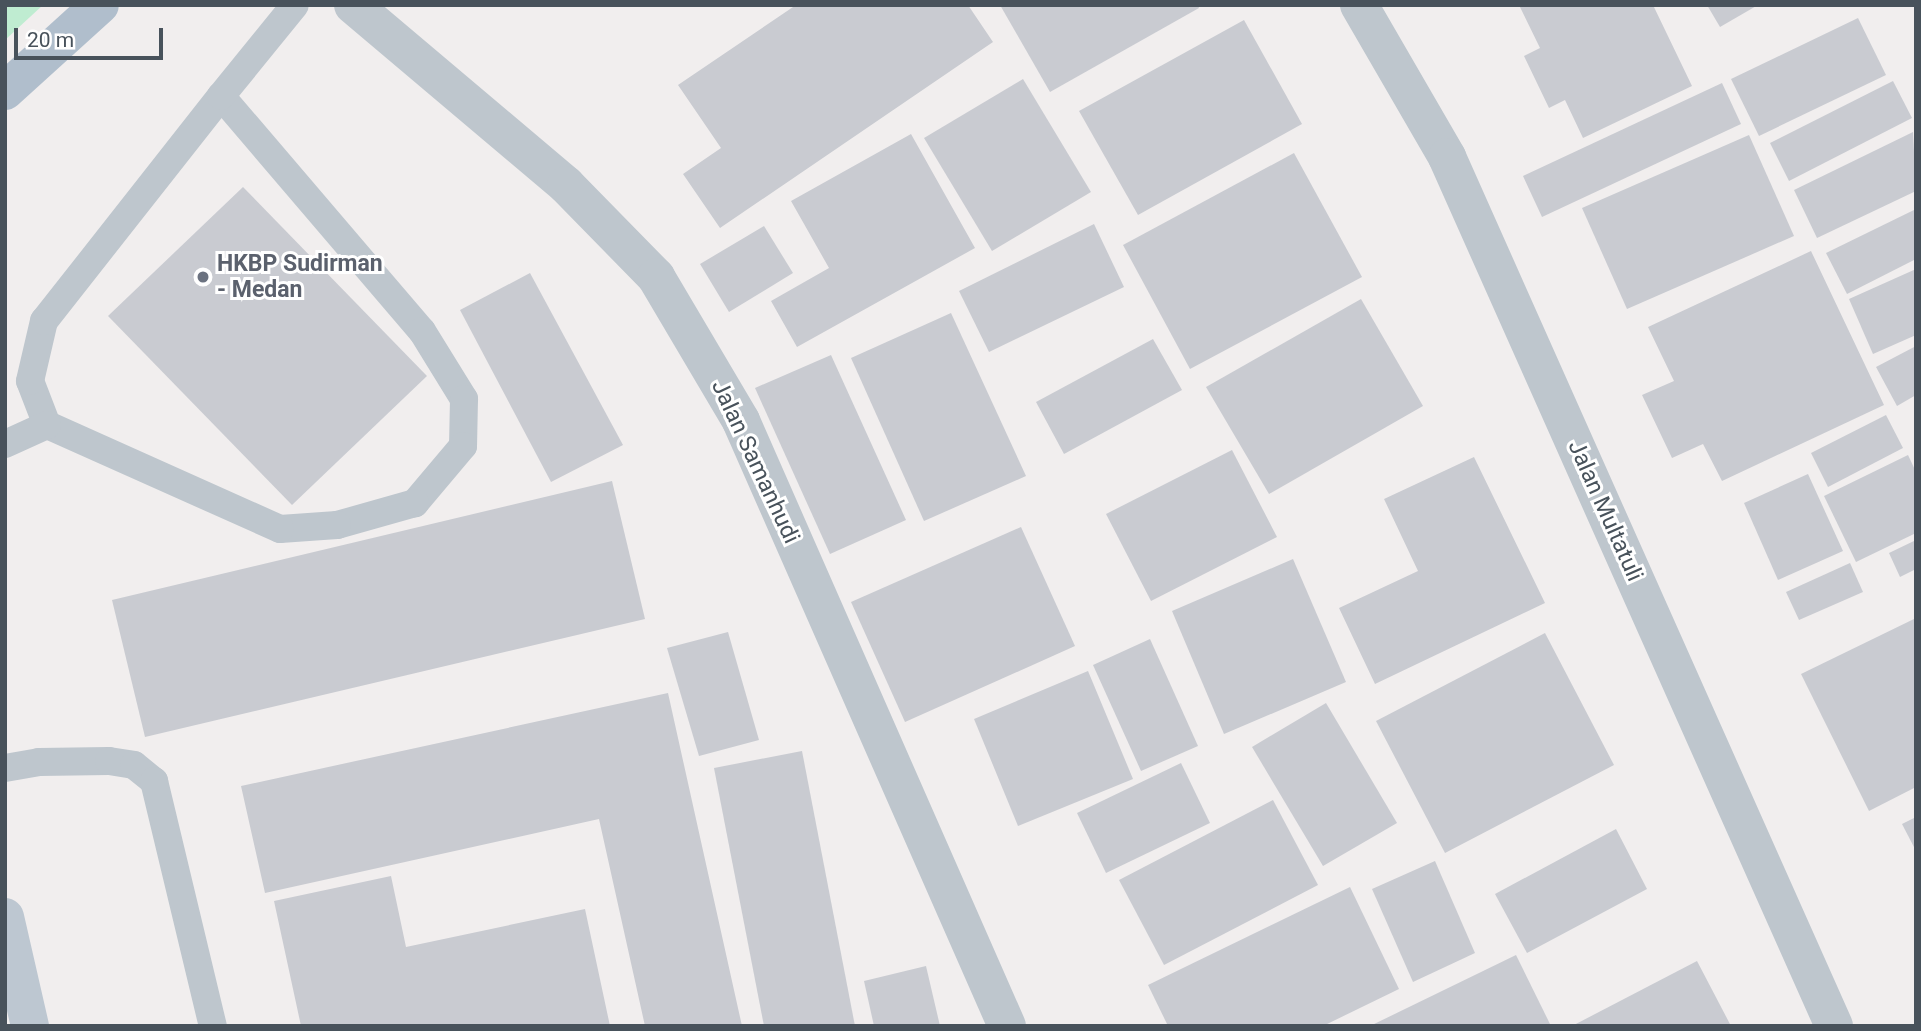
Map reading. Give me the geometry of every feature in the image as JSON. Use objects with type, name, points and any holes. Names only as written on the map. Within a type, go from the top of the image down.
[{"type":"main road","points":[[5,91],[100,5]]},
{"type":"main road","points":[[5,917],[30,1026]]},
{"type":"street","name":"Jalan Samanhudi","points":[[354,5],[566,185],[656,277],[741,421],[1007,1026]]},
{"type":"street","name":"Jalan Multatuli","points":[[1359,5],[1447,157],[1835,1026]]},
{"type":"lane","points":[[221,96],[422,331],[464,399],[463,446],[415,503],[337,525],[280,528],[47,425],[30,381],[44,321],[221,96],[295,5]]},
{"type":"lane","points":[[5,444],[47,425]]},
{"type":"lane","points":[[5,768],[39,762],[109,761],[134,765],[154,781],[213,1026]]},
{"type":"green space","points":[[5,5],[43,5],[5,40]]},
{"type":"building","points":[[796,5],[968,5],[993,42],[720,228],[683,174],[721,148],[678,85]]},
{"type":"building","points":[[1000,5],[1198,5],[1199,8],[1050,92]]},
{"type":"building","points":[[1519,5],[1653,5],[1692,86],[1583,138],[1565,100],[1549,108],[1524,56],[1540,48]]},
{"type":"building","points":[[1707,5],[1758,5],[1720,27]]},
{"type":"building","points":[[1858,18],[1886,75],[1759,136],[1731,79]]},
{"type":"building","points":[[1244,20],[1302,124],[1138,215],[1079,111]]},
{"type":"building","points":[[1023,79],[1091,192],[992,251],[924,138]]},
{"type":"building","points":[[1893,81],[1912,118],[1789,181],[1770,143]]},
{"type":"building","points":[[1722,83],[1741,124],[1542,217],[1523,176]]},
{"type":"building","points":[[1913,132],[1916,191],[1817,238],[1794,190]]},
{"type":"building","points":[[911,134],[975,248],[797,347],[771,301],[829,268],[791,201]]},
{"type":"building","points":[[1749,135],[1794,236],[1627,309],[1582,208]]},
{"type":"building","points":[[1294,153],[1362,277],[1190,369],[1123,245]]},
{"type":"building","points":[[243,187],[427,376],[292,505],[108,316]]},
{"type":"building","points":[[1916,209],[1916,259],[1847,294],[1826,253]]},
{"type":"building","points":[[1094,224],[1124,287],[989,352],[959,291]]},
{"type":"building","points":[[764,226],[793,273],[729,312],[700,264]]},
{"type":"building","points":[[1811,251],[1884,405],[1722,481],[1703,444],[1672,458],[1642,395],[1674,381],[1648,327]]},
{"type":"building","points":[[1916,269],[1916,335],[1873,354],[1849,299]]},
{"type":"building","points":[[530,273],[623,445],[551,482],[460,310]]},
{"type":"building","points":[[1361,299],[1423,406],[1269,494],[1206,387]]},
{"type":"building","points":[[951,313],[1026,476],[924,521],[851,358]]},
{"type":"building","points":[[1153,339],[1182,390],[1064,454],[1036,402]]},
{"type":"building","points":[[1916,346],[1916,395],[1897,406],[1876,367]]},
{"type":"building","points":[[831,355],[906,520],[830,554],[755,388]]},
{"type":"building","points":[[1886,415],[1903,448],[1828,487],[1811,453]]},
{"type":"building","points":[[1232,450],[1277,537],[1151,601],[1106,514]]},
{"type":"building","points":[[1908,455],[1916,472],[1916,533],[1856,562],[1824,496]]},
{"type":"building","points":[[1474,457],[1545,603],[1375,684],[1339,608],[1418,571],[1384,499]]},
{"type":"building","points":[[1808,474],[1843,551],[1778,580],[1744,503]]},
{"type":"building","points":[[612,481],[645,619],[145,737],[112,600]]},
{"type":"building","points":[[1021,527],[1075,646],[905,722],[851,602]]},
{"type":"building","points":[[1916,540],[1916,569],[1900,577],[1889,553]]},
{"type":"building","points":[[1293,559],[1346,682],[1224,734],[1172,611]]},
{"type":"building","points":[[1850,563],[1863,592],[1799,620],[1786,592]]},
{"type":"building","points":[[1916,618],[1916,787],[1869,811],[1801,674]]},
{"type":"building","points":[[728,632],[759,740],[699,756],[667,648]]},
{"type":"building","points":[[1545,633],[1614,765],[1445,853],[1376,721]]},
{"type":"building","points":[[1150,639],[1198,746],[1141,771],[1093,665]]},
{"type":"building","points":[[1088,671],[1133,779],[1018,826],[974,719]]},
{"type":"building","points":[[668,693],[742,1026],[645,1026],[599,819],[265,893],[241,786]]},
{"type":"building","points":[[1326,703],[1397,823],[1323,866],[1252,747]]},
{"type":"building","points":[[802,751],[855,1026],[764,1026],[714,768]]},
{"type":"building","points":[[1181,763],[1210,823],[1106,873],[1077,813]]},
{"type":"building","points":[[1273,800],[1318,885],[1164,965],[1119,880]]},
{"type":"building","points":[[1916,817],[1916,851],[1902,824]]},
{"type":"building","points":[[1616,829],[1647,889],[1527,953],[1495,894]]},
{"type":"building","points":[[1435,861],[1475,953],[1413,982],[1372,889]]},
{"type":"building","points":[[391,876],[406,947],[585,909],[610,1026],[301,1026],[274,901]]},
{"type":"building","points":[[1350,887],[1399,989],[1323,1026],[1168,1026],[1148,985]]},
{"type":"building","points":[[1516,955],[1551,1026],[1370,1026]]},
{"type":"building","points":[[1697,961],[1731,1026],[1572,1026]]},
{"type":"building","points":[[926,966],[940,1026],[874,1026],[864,981]]},
{"type":"place","name":"HKBP Sudirman - Medan","points":[[203,277]]}]
